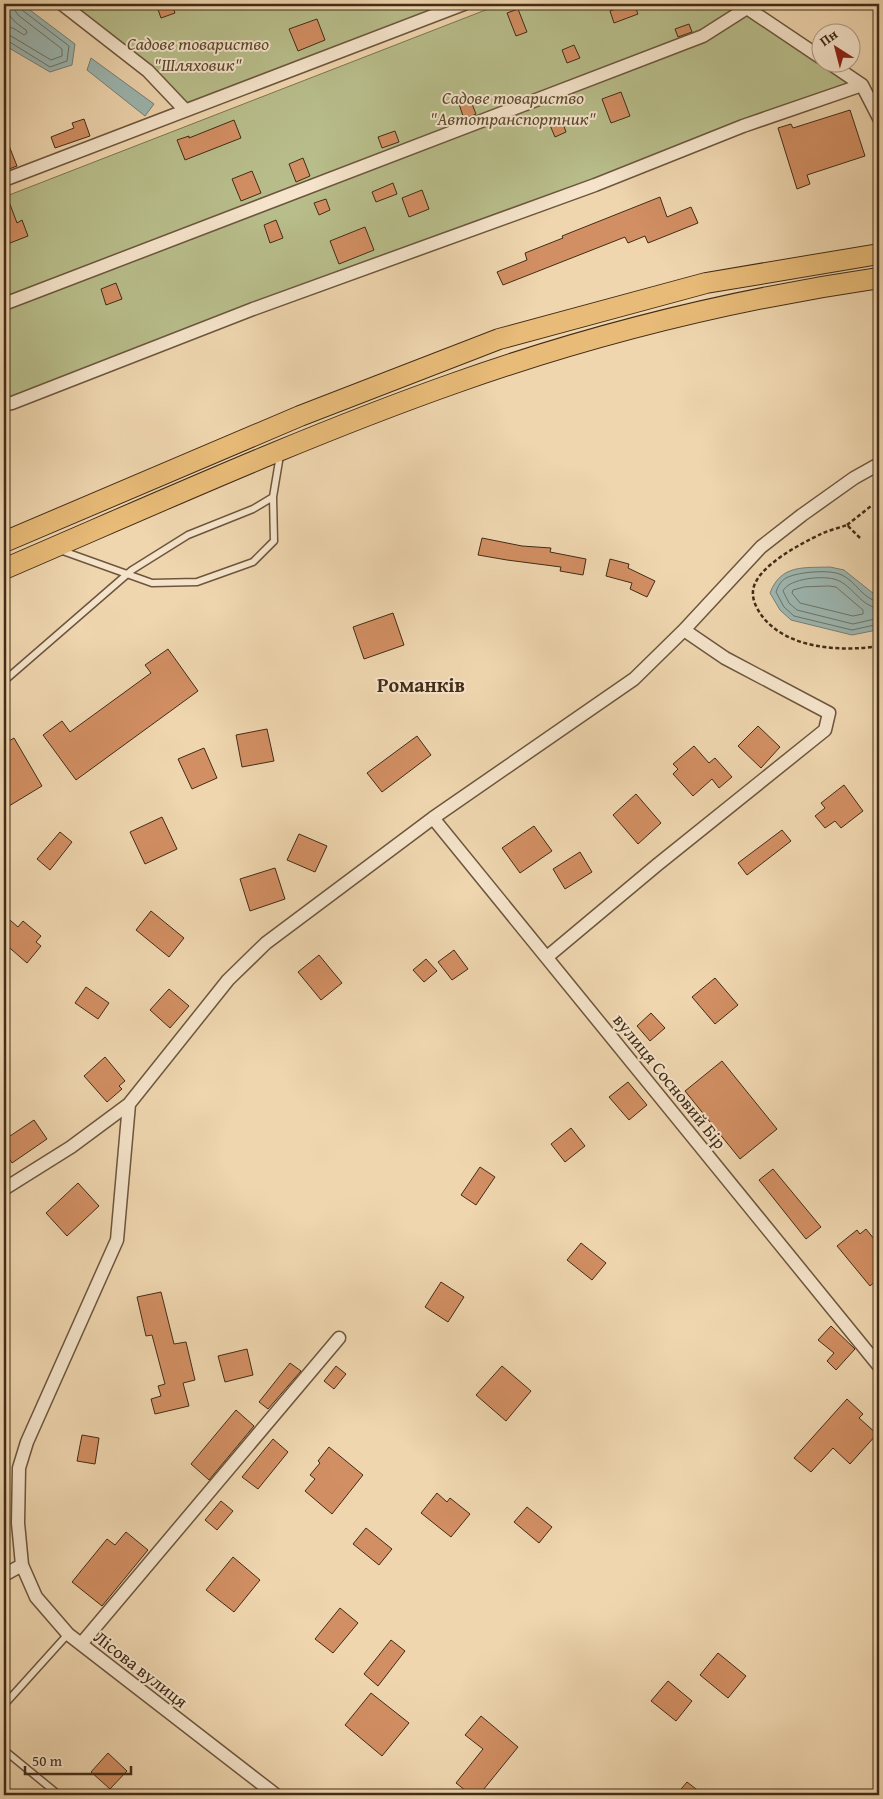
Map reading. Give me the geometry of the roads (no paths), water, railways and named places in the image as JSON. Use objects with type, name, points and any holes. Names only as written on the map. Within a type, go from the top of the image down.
[{"type":"main road","points":[[4,542],[300,416],[499,339],[706,282],[879,254]]},
{"type":"main road","points":[[4,569],[280,451],[456,382],[593,339],[696,312],[804,289],[879,278]]},
{"type":"street","points":[[65,6],[80,4]]},
{"type":"street","points":[[4,180],[464,4]]},
{"type":"street","points":[[65,6],[148,72],[185,110]]},
{"type":"street","points":[[4,304],[703,36],[744,6],[810,50]]},
{"type":"street","points":[[843,72],[862,85],[879,118]]},
{"type":"street","points":[[4,404],[12,403],[253,309],[595,185],[743,126],[862,85]]},
{"type":"street","points":[[4,1189],[71,1147],[129,1104],[228,980],[266,943],[433,818],[634,679],[684,630],[761,547],[802,515],[879,464]]},
{"type":"street","points":[[547,957],[657,865],[825,730],[829,713],[725,658],[684,630]]},
{"type":"street","name":"вулиця Сосновий Бір","points":[[433,818],[879,1366]]},
{"type":"street","name":"Лісова вулиця","points":[[129,1104],[117,1240],[27,1442],[19,1468],[18,1524],[22,1565],[36,1597],[68,1634],[276,1795]]},
{"type":"street","points":[[81,1644],[339,1338]]},
{"type":"street","points":[[4,1575],[22,1565]]},
{"type":"lane","points":[[54,547],[152,583],[197,582],[253,562],[274,541],[273,497],[280,451]]},
{"type":"lane","points":[[4,681],[127,574],[188,535],[253,509],[273,497]]},
{"type":"lane","points":[[4,1705],[68,1634]]},
{"type":"lane","points":[[4,1750],[59,1795]]},
{"type":"water","points":[[4,4],[22,4],[75,44],[72,65],[50,72],[4,45]]},
{"type":"water","points":[[91,58],[154,104],[145,116],[87,70]]},
{"type":"water","points":[[830,567],[844,570],[879,598],[879,628],[852,635],[791,620],[780,610],[770,593],[780,577],[787,572],[802,568]]},
{"type":"district","name":"Романків","points":[[421,684]]},
{"type":"park label","name":"Садове товариство \"Шляховик\"","points":[[198,53]]},
{"type":"park label","name":"Садове товариство \"Автотранспортник\"","points":[[513,107]]}]
